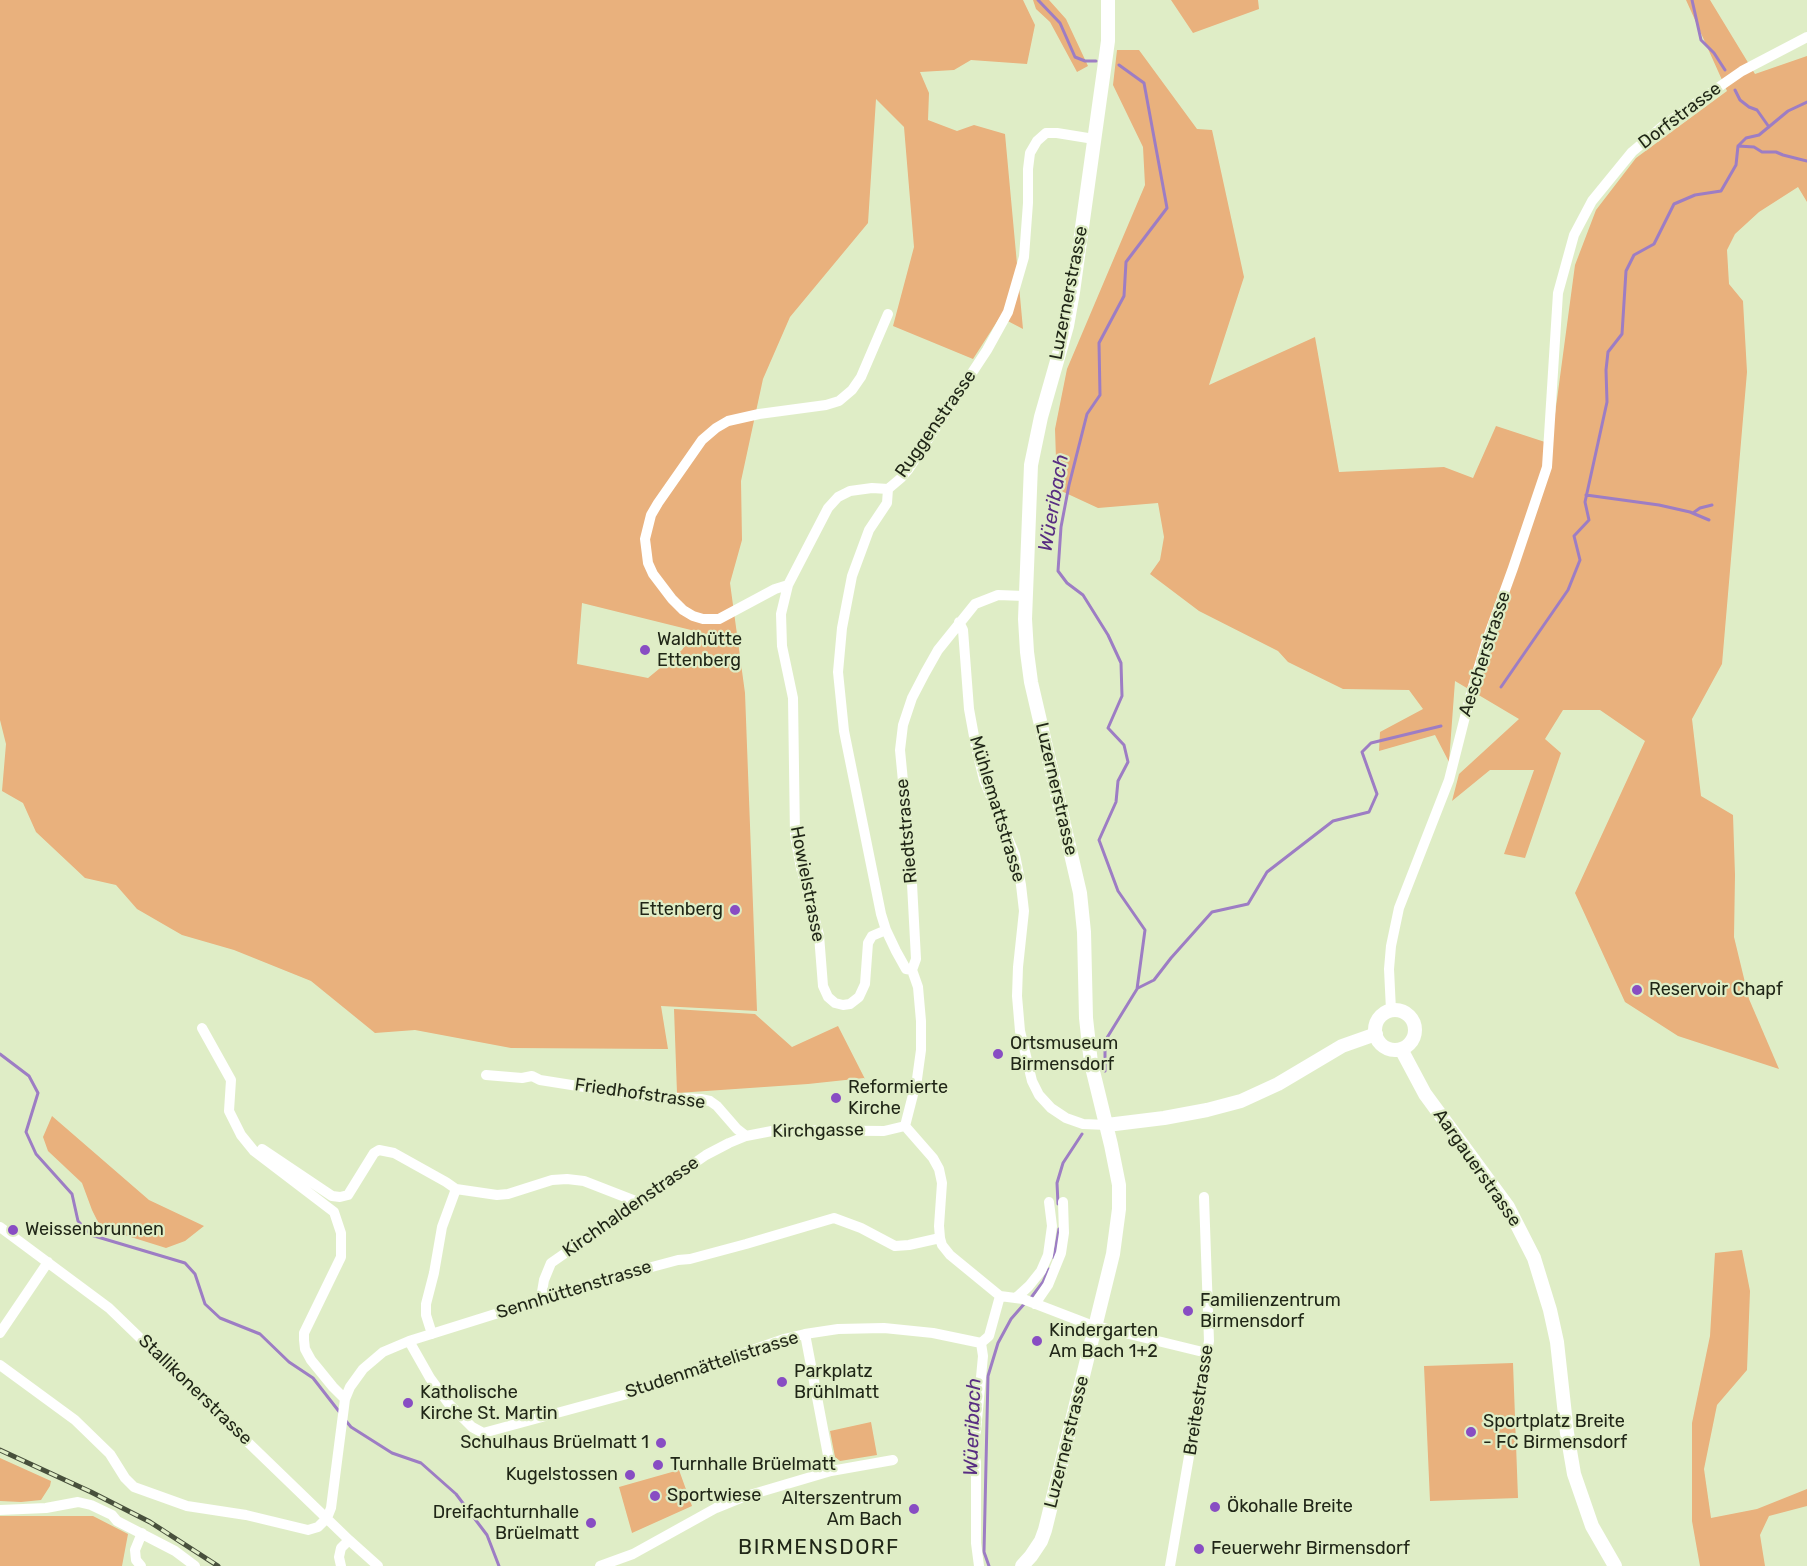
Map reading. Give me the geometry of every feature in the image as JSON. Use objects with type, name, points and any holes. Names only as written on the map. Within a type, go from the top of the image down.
[{"type":"main road","name":"Luzernerstrasse","points":[[1022,1566],[1041,1541],[1045,1530],[1113,1254],[1119,1209],[1119,1185],[1093,1072],[1086,1018],[1084,932],[1080,893],[1031,682],[1024,596],[1031,465],[1073,292],[1108,41],[1108,0]]},
{"type":"main road","points":[[1391,1010],[1397,1010],[1411,1017],[1415,1028],[1411,1043],[1401,1049],[1385,1047],[1376,1034],[1378,1019],[1391,1010]]},
{"type":"main road","points":[[1107,1125],[1164,1118],[1241,1101],[1278,1084],[1334,1050],[1376,1034]]},
{"type":"main road","name":"Aargauerstrasse","points":[[1401,1049],[1416,1080],[1435,1109],[1508,1207],[1534,1258],[1557,1342],[1574,1474],[1592,1526],[1615,1566]]},
{"type":"street","name":"Dorfstrasse","points":[[1558,293],[1574,235],[1592,201],[1632,152],[1664,125],[1742,71],[1807,36]]},
{"type":"street","name":"Ruggenstrasse","points":[[912,970],[906,969],[886,930],[877,897],[844,731],[838,672],[842,628],[852,576],[869,530],[887,502],[888,489],[908,470],[987,350],[1008,312],[1024,256],[1030,153],[1037,141],[1046,133],[1094,139]]},
{"type":"street","name":"Aescherstrasse","points":[[1391,1010],[1389,969],[1399,908],[1449,780],[1487,640],[1514,568],[1547,467],[1558,293]]},
{"type":"street","points":[[888,314],[861,377],[852,390],[839,401],[728,421],[702,440],[651,515],[645,539],[648,563],[653,574],[683,610],[703,619],[719,619],[775,589],[788,585],[828,508],[838,497],[850,491],[872,488],[888,489]]},
{"type":"street","name":"Howielstrasse","points":[[788,585],[781,614],[782,646],[794,698],[795,836],[819,935],[823,986],[828,997],[835,1003],[850,1004],[863,992],[868,943],[872,936],[886,930]]},
{"type":"street","name":"Riedtstrasse","points":[[904,1126],[917,1079],[921,1050],[921,1021],[918,987],[912,970],[916,958],[911,865],[900,750],[903,725],[912,698],[938,650],[975,604],[998,595],[1024,596]]},
{"type":"street","name":"Mühlemattstrasse","points":[[960,622],[963,630],[969,709],[976,747],[984,780],[1014,855],[1021,885],[1024,911],[1017,996],[1020,1031],[1032,1081],[1039,1095],[1051,1108],[1066,1118],[1083,1124],[1107,1125]]},
{"type":"street","points":[[202,1028],[231,1080],[229,1111],[241,1135],[254,1151],[334,1212],[341,1233],[341,1257],[304,1333],[304,1340],[311,1360],[345,1404]]},
{"type":"street","name":"Friedhofstrasse","points":[[486,1076],[522,1078],[532,1076],[540,1080],[641,1096],[701,1099],[717,1106],[746,1136]]},
{"type":"street","points":[[904,1126],[939,1168],[942,1183],[939,1226],[942,1245],[950,1255],[1000,1296],[1027,1300],[1095,1326],[1207,1353]]},
{"type":"street","name":"Kirchgasse","points":[[746,1136],[790,1129],[884,1131],[904,1126]]},
{"type":"street","name":"Kirchhaldenstrasse","points":[[544,1299],[542,1292],[544,1280],[551,1263],[706,1155],[746,1136]]},
{"type":"street","points":[[260,1148],[332,1196],[348,1195],[374,1153],[379,1150],[394,1153],[456,1190],[497,1195],[508,1194],[552,1180],[567,1179],[584,1181],[638,1202]]},
{"type":"street","points":[[432,1334],[426,1315],[426,1304],[442,1227],[456,1190]]},
{"type":"street","name":"Breitestrasse","points":[[1170,1566],[1207,1353],[1209,1318],[1204,1197]]},
{"type":"street","points":[[1027,1300],[1048,1254],[1052,1226],[1050,1202]]},
{"type":"street","points":[[1027,1300],[1048,1285],[1061,1253],[1064,1233],[1063,1202]]},
{"type":"street","name":"Sennhüttenstrasse","points":[[327,1518],[331,1508],[345,1404],[356,1378],[372,1360],[383,1352],[409,1341],[621,1275],[746,1244],[834,1218],[861,1228],[895,1246],[940,1238]]},
{"type":"street","name":"Stallikonerstrasse","points":[[0,1227],[89,1292],[126,1323],[378,1566]]},
{"type":"street","points":[[0,1333],[48,1262]]},
{"type":"street","points":[[979,1566],[976,1543],[976,1462],[972,1447],[976,1431],[983,1356],[981,1343],[989,1336],[1000,1296]]},
{"type":"street","name":"Studenmättelistrasse","points":[[409,1341],[430,1378],[449,1404],[472,1427],[483,1433],[627,1394],[784,1339],[805,1334],[838,1329],[884,1328],[933,1333],[981,1343]]},
{"type":"street","points":[[805,1334],[831,1471]]},
{"type":"street","points":[[0,1365],[61,1409],[87,1431],[110,1454],[134,1487],[187,1506],[246,1515],[308,1530],[318,1527],[327,1518]]},
{"type":"street","points":[[600,1566],[633,1554],[725,1504],[831,1471],[893,1460]]},
{"type":"street","points":[[0,1510],[46,1508],[78,1502],[91,1505],[175,1551],[195,1566]]},
{"type":"street","points":[[141,1566],[136,1560],[135,1550],[142,1533]]},
{"type":"street","points":[[341,1566],[339,1557],[341,1548],[349,1540]]},
{"type":"shaded area","points":[[0,0],[1023,0],[1035,25],[1027,64],[971,60],[954,70],[920,72],[929,93],[928,120],[957,131],[974,125],[1005,134],[1023,329],[1000,317],[973,359],[893,326],[914,247],[904,127],[876,99],[868,223],[790,317],[763,379],[741,481],[742,540],[730,583],[745,693],[757,1011],[661,1006],[668,1049],[511,1048],[415,1030],[375,1033],[311,981],[234,950],[182,935],[137,909],[116,885],[85,878],[36,832],[23,803],[2,791],[6,744],[0,720]],"holes":[[[582,603],[695,631],[682,650],[648,678],[577,664]]]},
{"type":"shaded area","points":[[1033,0],[1049,0],[1066,19],[1088,66],[1077,72],[1050,22],[1036,9]]},
{"type":"shaded area","points":[[1171,0],[1258,0],[1259,9],[1193,33]]},
{"type":"shaded area","points":[[1686,0],[1710,0],[1755,74],[1807,56],[1807,202],[1798,187],[1759,212],[1735,234],[1727,250],[1729,284],[1743,301],[1747,372],[1722,664],[1692,719],[1701,796],[1733,815],[1734,937],[1749,999],[1779,1069],[1678,1036],[1625,1002],[1575,893],[1645,741],[1600,710],[1563,710],[1545,739],[1561,753],[1525,858],[1504,854],[1534,770],[1490,770],[1452,801],[1459,774],[1519,719],[1455,681],[1449,762],[1435,735],[1379,751],[1380,732],[1423,709],[1409,690],[1343,689],[1288,662],[1278,651],[1199,611],[1150,574],[1160,560],[1164,537],[1158,503],[1098,508],[1057,489],[1055,429],[1067,369],[1145,185],[1143,147],[1113,85],[1117,50],[1139,50],[1197,129],[1212,130],[1244,277],[1209,385],[1315,337],[1339,472],[1444,467],[1473,478],[1496,426],[1551,444],[1575,265],[1596,210],[1636,158],[1727,91]]},
{"type":"shaded area","points":[[674,1009],[755,1014],[792,1047],[838,1026],[865,1079],[677,1093]]},
{"type":"shaded area","points":[[52,1116],[149,1200],[204,1226],[185,1241],[166,1248],[115,1232],[98,1222],[82,1183],[48,1151],[43,1137]]},
{"type":"shaded area","points":[[1742,1250],[1750,1291],[1747,1370],[1717,1405],[1704,1469],[1711,1518],[1757,1509],[1807,1489],[1807,1506],[1769,1516],[1760,1535],[1765,1566],[1700,1566],[1692,1521],[1692,1423],[1710,1336],[1715,1253]]},
{"type":"shaded area","name":"Sportplatz Breite - FC Birmensdorf","points":[[1513,1363],[1518,1498],[1430,1501],[1424,1366]]},
{"type":"shaded area","points":[[871,1422],[877,1455],[840,1461],[835,1457],[830,1431]]},
{"type":"shaded area","points":[[0,1458],[51,1481],[41,1500],[0,1501]]},
{"type":"shaded area","name":"Sportwiese","points":[[679,1470],[692,1506],[632,1533],[619,1487]]},
{"type":"shaded area","points":[[0,1516],[93,1516],[128,1534],[122,1566],[0,1566]]},
{"type":"waterway","name":"Wüeribach","points":[[1038,0],[1060,23],[1075,57],[1085,61],[1096,61]]},
{"type":"waterway","points":[[1692,0],[1701,40],[1714,53],[1725,70]]},
{"type":"waterway","name":"Wüeribach","points":[[1105,1071],[1105,1041],[1137,989],[1145,930],[1118,891],[1099,840],[1116,802],[1118,781],[1128,762],[1124,745],[1108,728],[1122,696],[1121,663],[1108,635],[1083,595],[1067,583],[1058,571],[1061,527],[1069,485],[1087,414],[1100,395],[1099,343],[1124,296],[1126,262],[1167,208],[1144,83],[1119,65]]},
{"type":"waterway","points":[[1735,90],[1740,100],[1757,110],[1769,127]]},
{"type":"waterway","points":[[1501,687],[1568,590],[1580,560],[1574,536],[1589,520],[1585,502],[1607,402],[1608,352],[1622,334],[1626,271],[1634,255],[1654,244],[1674,204],[1695,195],[1721,191],[1736,165],[1738,146],[1746,138],[1759,135],[1788,111],[1807,102]]},
{"type":"waterway","points":[[1738,146],[1754,147],[1762,152],[1776,152],[1807,161]]},
{"type":"waterway","points":[[1586,495],[1659,505],[1690,512],[1709,520]]},
{"type":"waterway","points":[[1693,513],[1700,508],[1712,505]]},
{"type":"waterway","points":[[1138,988],[1154,980],[1212,912],[1248,904],[1267,872],[1333,821],[1369,812],[1377,794],[1362,752],[1371,743],[1441,726]]},
{"type":"waterway","points":[[0,1054],[29,1076],[38,1093],[26,1132],[36,1154],[72,1194],[78,1221],[91,1235],[185,1263],[195,1274],[205,1304],[220,1318],[260,1334],[289,1362],[313,1378],[341,1414]]},
{"type":"waterway","name":"Wüeribach","points":[[1058,1204],[1057,1183],[1063,1163],[1082,1134]]},
{"type":"waterway","name":"Wüeribach","points":[[1054,1258],[1059,1229]]},
{"type":"waterway","name":"Wüeribach","points":[[1030,1299],[1043,1282],[1049,1269]]},
{"type":"waterway","name":"Wüeribach","points":[[989,1566],[984,1552],[988,1376],[998,1343],[1011,1319],[1025,1303]]},
{"type":"waterway","points":[[346,1421],[351,1427],[392,1453],[421,1463],[456,1494],[487,1535],[499,1566]]},
{"type":"railway","points":[[0,1450],[150,1522],[218,1566]]},
{"type":"place","name":"Waldhütte Ettenberg","points":[[645,650]]},
{"type":"place","name":"Ettenberg","points":[[735,910]]},
{"type":"place","name":"Reservoir Chapf","points":[[1637,990]]},
{"type":"place","name":"Ortsmuseum Birmensdorf","points":[[998,1054]]},
{"type":"place","name":"Reformierte Kirche","points":[[836,1098]]},
{"type":"place","name":"Weissenbrunnen","points":[[13,1230]]},
{"type":"place","name":"Familienzentrum Birmensdorf","points":[[1188,1311]]},
{"type":"place","name":"Kindergarten Am Bach 1+2","points":[[1037,1341]]},
{"type":"place","name":"Parkplatz Brühlmatt","points":[[782,1382]]},
{"type":"place","name":"Katholische Kirche St. Martin","points":[[408,1403]]},
{"type":"place","name":"Sportplatz Breite - FC Birmensdorf","points":[[1471,1432]]},
{"type":"place","name":"Schulhaus Brüelmatt 1","points":[[661,1443]]},
{"type":"place","name":"Turnhalle Brüelmatt","points":[[658,1465]]},
{"type":"place","name":"Kugelstossen","points":[[630,1475]]},
{"type":"place","name":"Sportwiese","points":[[655,1496]]},
{"type":"place","name":"Ökohalle Breite","points":[[1215,1507]]},
{"type":"place","name":"Alterszentrum Am Bach","points":[[914,1509]]},
{"type":"place","name":"Dreifachturnhalle Brüelmatt","points":[[591,1523]]},
{"type":"place","name":"Feuerwehr Birmensdorf","points":[[1199,1549]]},
{"type":"district","name":"BIRMENSDORF","points":[[819,1548]]}]
